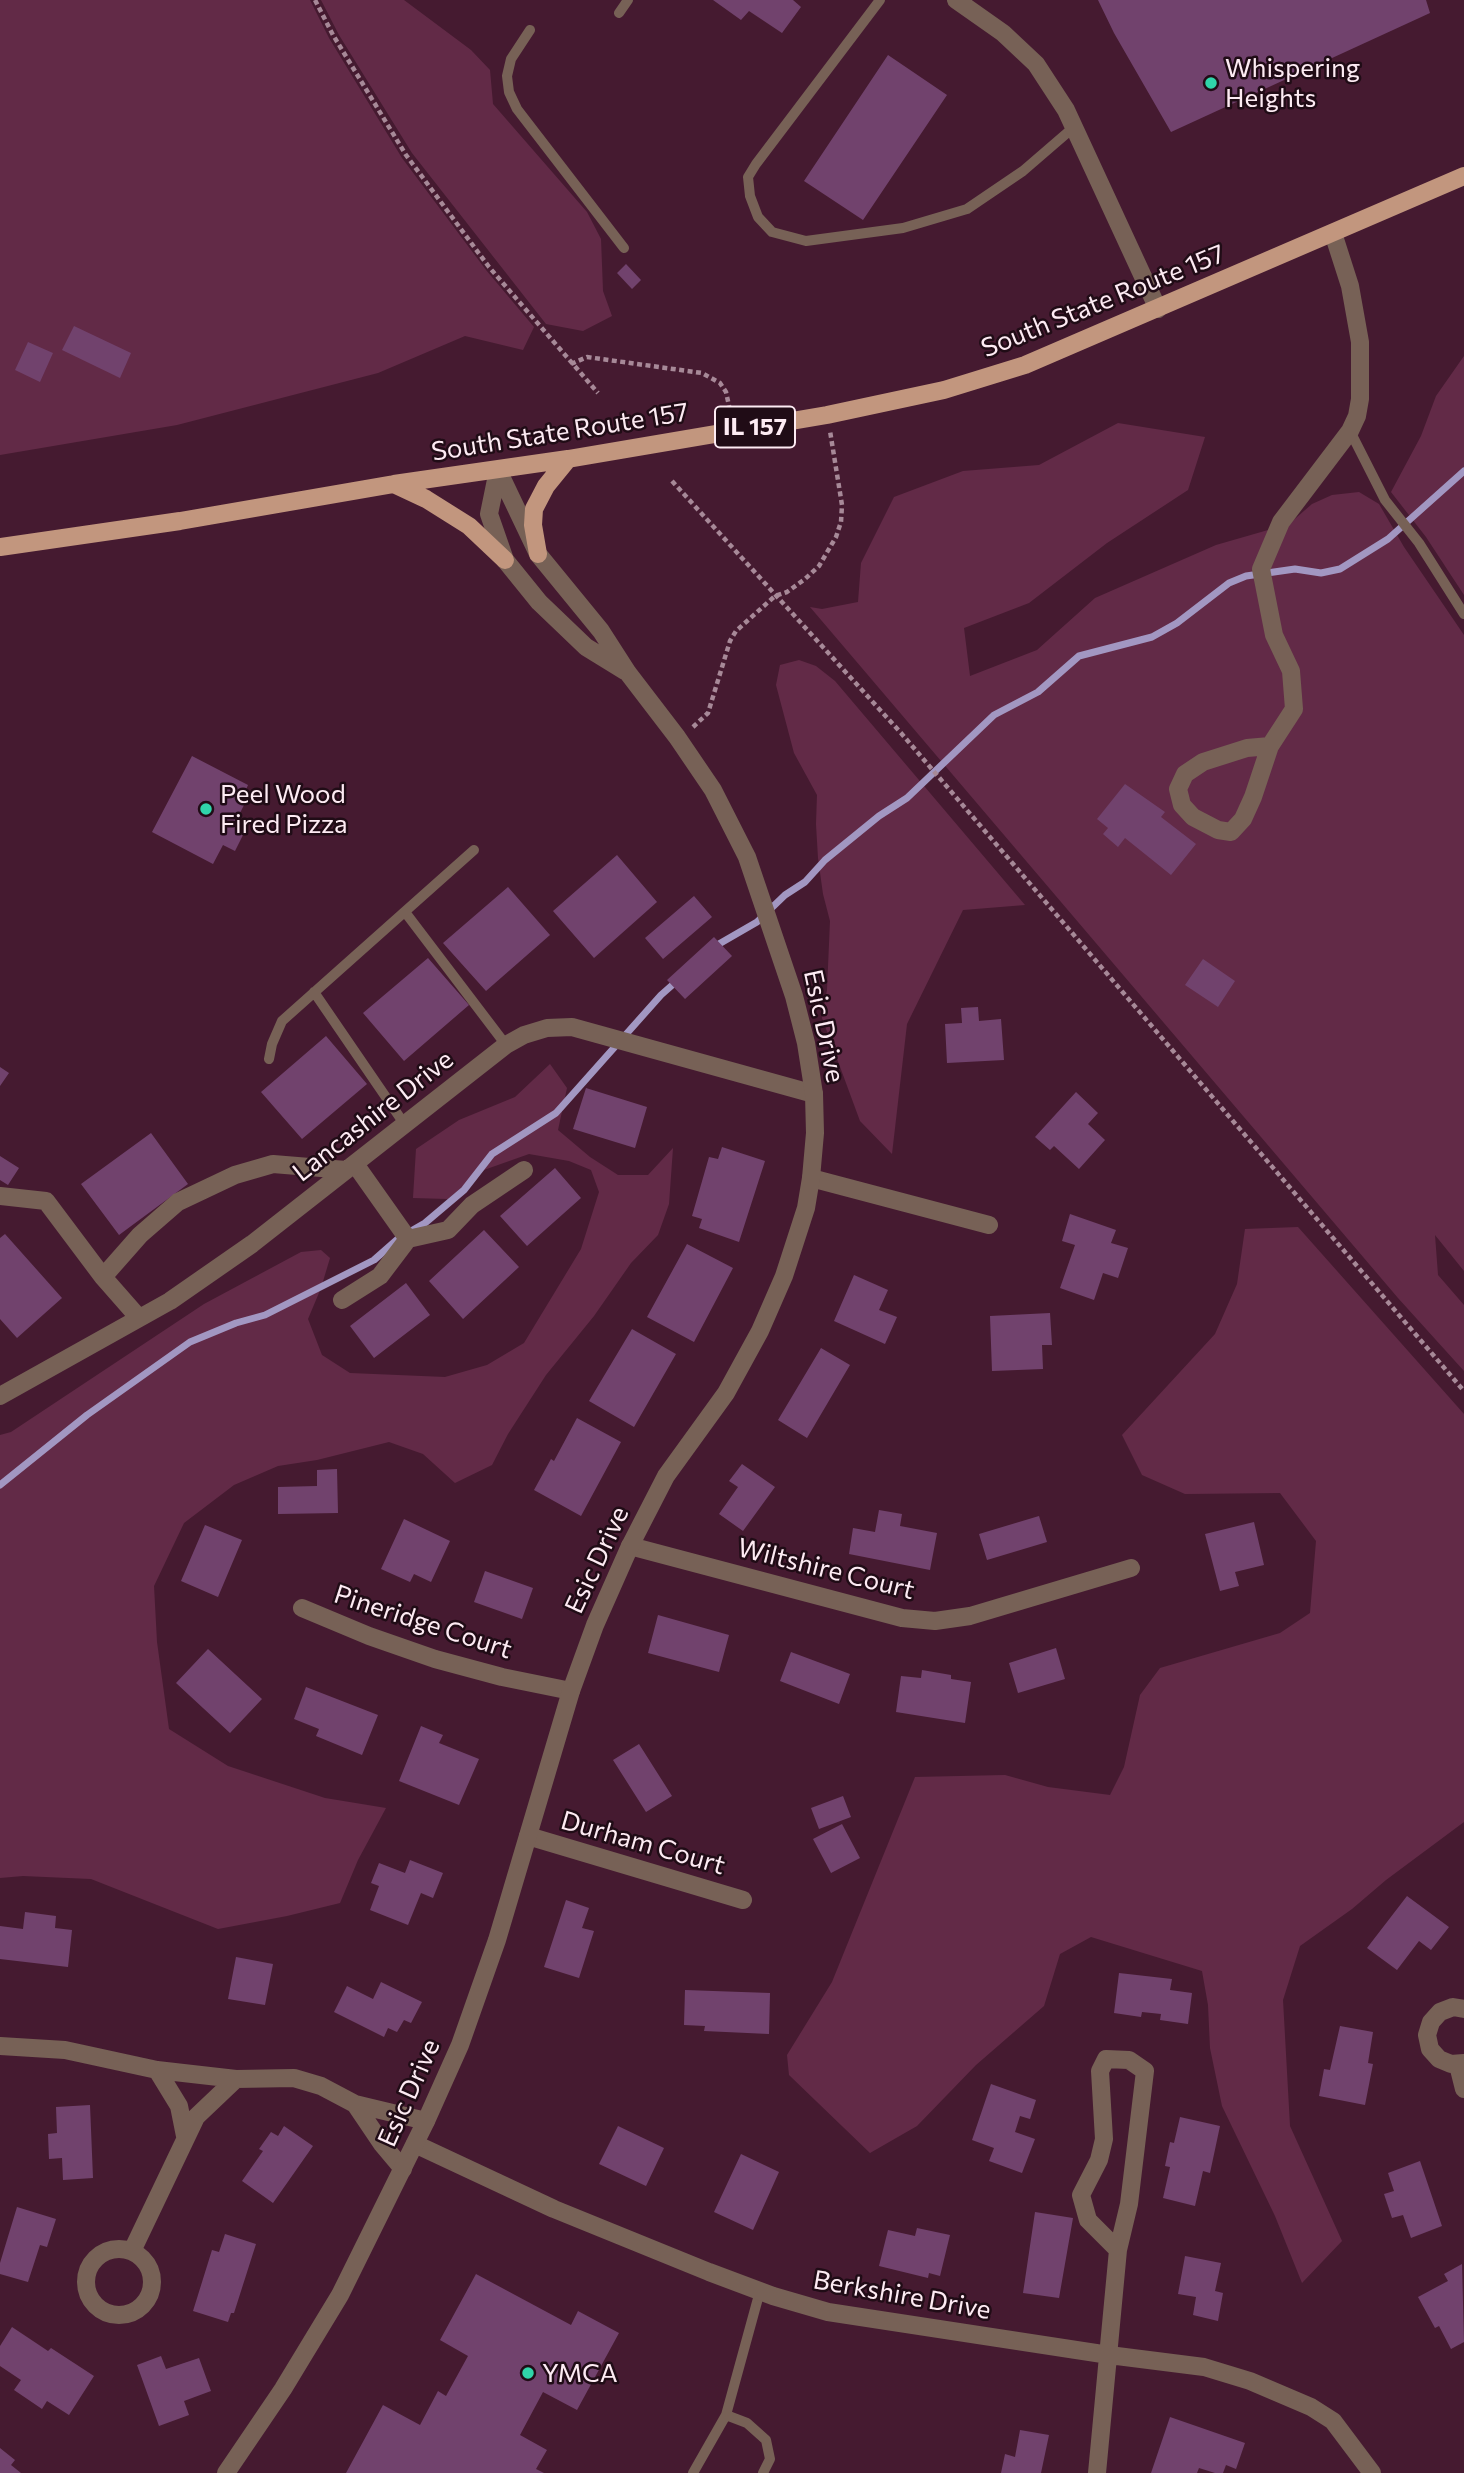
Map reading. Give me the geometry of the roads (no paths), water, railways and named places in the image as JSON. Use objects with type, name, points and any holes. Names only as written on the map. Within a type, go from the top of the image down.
[{"type":"main road","name":"South State Route 157","points":[[0,547],[180,522],[394,484],[568,459],[827,415],[944,390],[1025,365],[1464,176]]},
{"type":"main road","points":[[538,554],[533,525],[534,509],[546,486],[568,459]]},
{"type":"main road","points":[[394,484],[426,499],[469,526],[505,560]]},
{"type":"street","points":[[956,0],[1003,33],[1036,64],[1066,110],[1158,309]]},
{"type":"street","points":[[1270,746],[1248,748],[1203,762],[1185,774],[1178,789],[1182,805],[1193,817],[1218,830],[1231,832],[1243,819],[1270,746],[1294,709],[1291,671],[1274,635],[1261,569],[1281,522],[1350,432],[1357,416],[1360,399],[1360,342],[1350,286],[1334,233]]},
{"type":"street","name":"Esic Drive","points":[[226,2473],[283,2389],[340,2295],[426,2121],[460,2045],[493,1951],[571,1691],[595,1625],[630,1546],[666,1476],[726,1394],[760,1332],[784,1276],[806,1209],[811,1178],[815,1133],[814,1094],[806,1043],[794,996],[747,858],[713,790],[677,737],[628,673],[601,631],[538,554],[498,470]]},
{"type":"street","name":"Esic Drive","points":[[498,470],[489,514],[505,560],[539,602],[586,647],[628,673]]},
{"type":"street","name":"Lancashire Drive","points":[[0,1396],[170,1301],[252,1244],[506,1045],[524,1035],[547,1028],[572,1027],[814,1094]]},
{"type":"street","points":[[103,1277],[140,1235],[178,1202],[235,1175],[272,1164],[350,1167],[408,1239]]},
{"type":"street","points":[[342,1300],[380,1276],[408,1239],[447,1230],[472,1205],[524,1170]]},
{"type":"street","points":[[811,1178],[989,1224]]},
{"type":"street","points":[[0,1196],[46,1201],[103,1277],[139,1318]]},
{"type":"street","name":"Wiltshire Court","points":[[630,1546],[902,1618],[935,1621],[970,1616],[1131,1568]]},
{"type":"street","name":"Pineridge Court","points":[[302,1608],[435,1659],[502,1678],[571,1691]]},
{"type":"street","name":"Durham Court","points":[[528,1836],[743,1900]]},
{"type":"street","points":[[1464,2009],[1454,2007],[1440,2012],[1431,2022],[1427,2035],[1434,2054],[1445,2062],[1461,2064],[1464,2089]]},
{"type":"street","points":[[0,2046],[65,2050],[157,2070],[236,2079],[295,2078],[321,2086],[355,2104],[426,2121]]},
{"type":"street","points":[[1097,2473],[1118,2250],[1129,2204],[1145,2071],[1129,2060],[1106,2059],[1100,2071],[1104,2139],[1099,2160],[1081,2194],[1088,2220],[1118,2250]]},
{"type":"street","points":[[157,2070],[179,2106],[185,2136]]},
{"type":"street","points":[[132,2251],[196,2117],[236,2079]]},
{"type":"street","points":[[355,2104],[403,2169]]},
{"type":"street","name":"Berkshire Drive","points":[[415,2144],[554,2209],[760,2291],[852,2317],[1204,2367],[1250,2381],[1311,2407],[1338,2425],[1372,2473]]},
{"type":"lane","points":[[619,13],[628,0]]},
{"type":"lane","points":[[880,0],[748,177],[750,196],[758,216],[772,232],[806,241],[903,228],[967,209],[1023,171],[1074,127]]},
{"type":"lane","points":[[530,30],[511,59],[507,76],[509,92],[517,109],[624,248]]},
{"type":"lane","points":[[1350,432],[1385,500],[1419,543],[1464,614]]},
{"type":"lane","points":[[269,1059],[282,1021],[474,850]]},
{"type":"lane","points":[[405,912],[506,1045]]},
{"type":"lane","points":[[314,992],[405,1125]]},
{"type":"lane","points":[[693,2473],[726,2415],[760,2291]]},
{"type":"lane","points":[[726,2415],[747,2423],[766,2440],[770,2459],[763,2473]]},
{"type":"waterway","points":[[712,948],[757,922],[785,895],[805,882],[825,860],[879,816],[907,798],[994,715],[1038,692],[1079,656],[1152,637],[1177,623],[1229,583],[1246,576],[1295,569],[1321,573],[1340,569],[1388,539],[1464,471]]},
{"type":"waterway","points":[[0,1485],[87,1415],[190,1342],[236,1323],[265,1315],[374,1260],[399,1238],[425,1223],[464,1190],[492,1154],[556,1113],[661,995],[678,980]]},
{"type":"place","name":"Whispering Heights","points":[[1211,83]]},
{"type":"place","name":"Peel Wood Fired Pizza","points":[[206,809]]},
{"type":"place","name":"YMCA","points":[[528,2373]]}]
